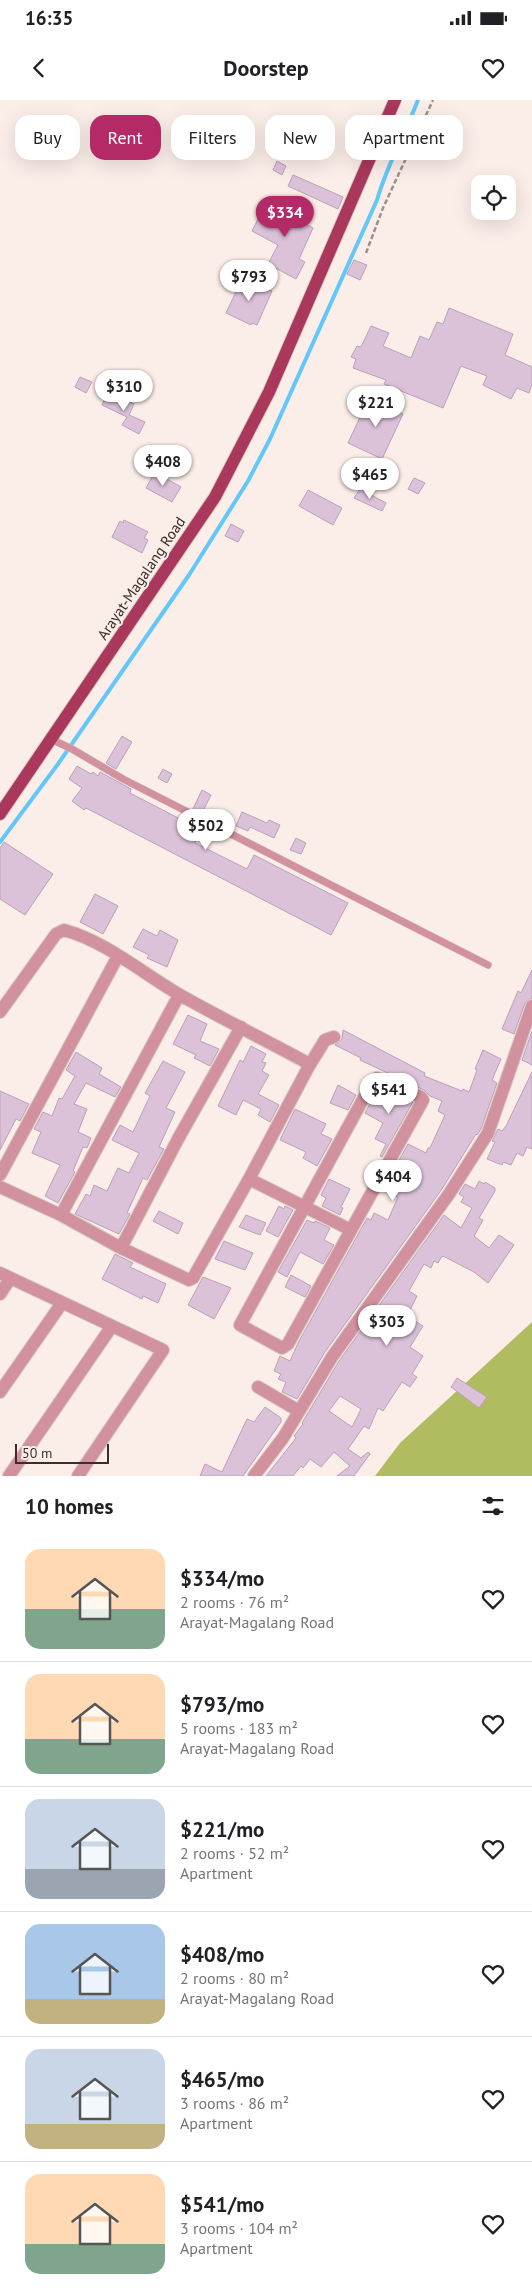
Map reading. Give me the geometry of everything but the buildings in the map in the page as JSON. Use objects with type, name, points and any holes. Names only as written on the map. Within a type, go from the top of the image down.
[{"type":"main road","name":"Arayat-Magalang Road","points":[[0,814],[55,741],[215,497],[269,392],[395,100]]},
{"type":"street","points":[[0,1012],[56,934],[64,930],[78,934],[118,956],[179,994],[304,1061],[309,1066]]},
{"type":"street","points":[[0,1176],[118,956]]},
{"type":"street","points":[[61,1215],[179,994]]},
{"type":"street","points":[[254,1476],[283,1438],[332,1358],[449,1194],[488,1133],[532,1006]]},
{"type":"street","points":[[122,1248],[178,1139],[241,1027]]},
{"type":"street","points":[[0,1187],[61,1215],[122,1248],[189,1280],[193,1278],[250,1179],[309,1066],[325,1040],[334,1037]]},
{"type":"street","points":[[381,1078],[421,1097],[423,1100],[288,1344],[282,1348],[240,1325],[305,1208],[373,1081],[381,1078]]},
{"type":"street","points":[[250,1179],[351,1230]]},
{"type":"street","points":[[0,1294],[5,1276],[164,1350],[78,1476]]},
{"type":"street","points":[[0,1392],[62,1303]]},
{"type":"street","points":[[9,1476],[112,1326]]},
{"type":"street","points":[[258,1387],[299,1411]]},
{"type":"lane","points":[[55,741],[132,783],[488,965]]},
{"type":"path","points":[[366,253],[384,208],[433,100]]},
{"type":"green space","points":[[532,1322],[532,1476],[375,1476],[400,1443]]},
{"type":"waterway","points":[[0,842],[58,764],[189,575],[248,481],[270,439],[377,200],[386,174],[418,100]]}]
